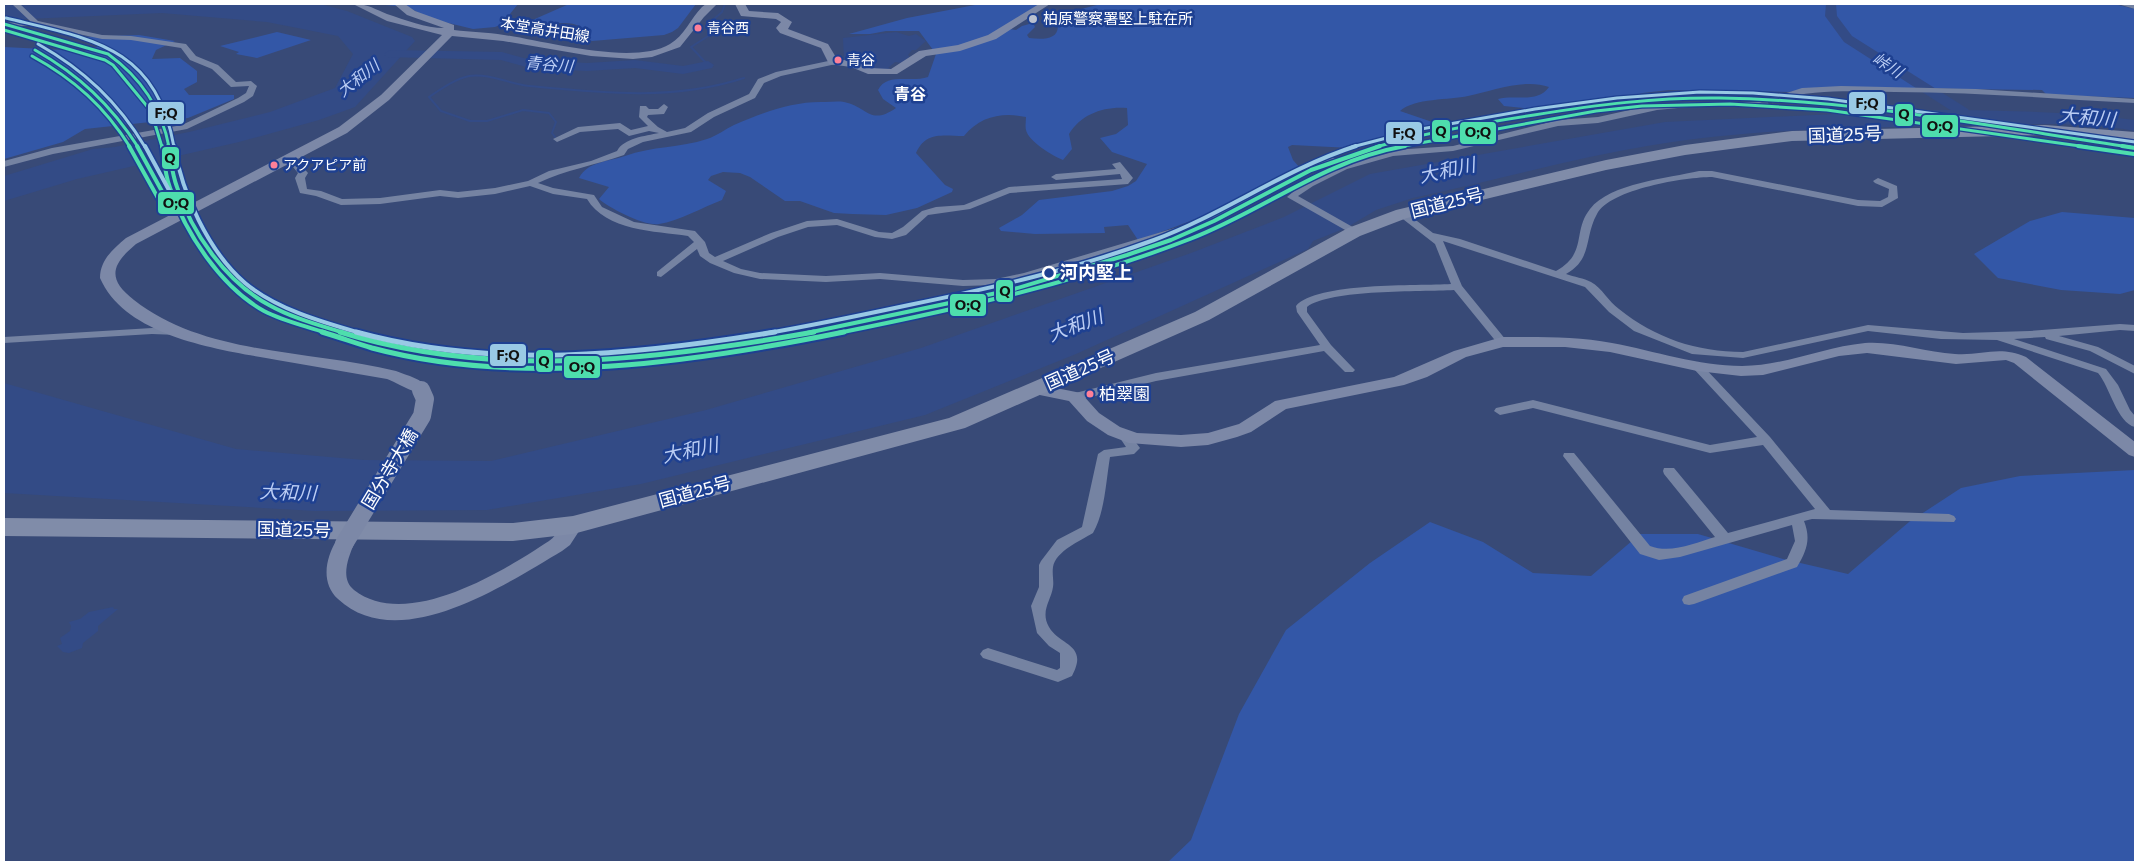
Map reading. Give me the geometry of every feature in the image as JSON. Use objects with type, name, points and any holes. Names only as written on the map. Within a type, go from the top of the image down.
[{"type":"highway","name":"国道25号","points":[[4,527],[513,532],[573,525],[958,423],[1202,316],[1348,229],[1402,214],[1606,165],[1685,150],[1792,136],[2045,130],[2135,137]]},
{"type":"street","points":[[16,4],[35,23]]},
{"type":"street","name":"本堂高井田線","points":[[358,4],[395,21],[448,34],[511,39],[580,52],[648,54],[661,52],[679,44],[702,12],[712,4]]},
{"type":"street","points":[[180,332],[151,320],[121,298],[109,284],[106,276],[111,258],[131,241],[150,230],[283,163],[366,115],[393,92],[448,34],[450,27],[410,13],[399,4]]},
{"type":"street","points":[[740,4],[745,14],[778,16],[787,22],[781,28],[784,31],[808,41],[825,45],[829,49],[833,62]]},
{"type":"street","points":[[283,163],[296,164],[303,173],[300,178],[303,191],[318,193],[341,202],[380,201],[440,193],[458,194],[495,191],[531,184],[552,173],[594,163],[620,153],[624,147],[640,140],[688,130],[711,115],[752,96],[762,81],[797,69],[819,67],[833,62],[853,64],[872,72],[893,72],[923,53],[960,48],[992,37],[1044,4]]},
{"type":"street","points":[[2123,4],[2135,7]]},
{"type":"street","points":[[4,25],[35,23],[102,37],[140,39],[182,46],[193,58],[215,67],[234,85],[251,83],[252,90],[234,104],[184,127],[52,151],[4,164]]},
{"type":"street","points":[[1778,97],[1790,92],[1818,90],[1901,89],[2135,101]]},
{"type":"street","points":[[1348,229],[1292,197],[1294,194],[1344,167],[1380,156],[1408,151],[1454,149],[1467,144],[1558,123],[1598,120],[1657,106],[1760,104]]},
{"type":"street","points":[[654,128],[643,117],[644,110],[661,112],[664,106]]},
{"type":"street","points":[[557,138],[578,130],[620,126],[629,133],[660,128],[666,135]]},
{"type":"street","points":[[531,184],[541,189],[575,192],[591,197],[598,209],[632,225],[691,233],[700,242],[704,254],[714,261],[738,271],[784,278],[826,279],[880,276],[963,283],[996,282],[1026,276],[1188,227],[1330,159],[1344,167]]},
{"type":"street","points":[[714,261],[779,234],[818,222],[838,222],[876,235],[891,236],[904,233],[923,214],[934,209],[969,207],[994,194],[1009,190],[1124,182],[1128,178],[1120,167],[1056,177]]},
{"type":"street","points":[[1557,275],[1572,266],[1578,258],[1593,211],[1603,202],[1624,192],[1699,174],[1712,174],[1858,202],[1882,204],[1892,198],[1894,188],[1878,182]]},
{"type":"street","points":[[1402,214],[1439,243],[1457,287],[1502,342]]},
{"type":"street","points":[[1432,236],[1450,239],[1589,285],[1614,310],[1638,329],[1700,352],[1744,355],[1868,328],[1888,328],[1941,336],[1990,336],[2120,327],[2135,328]]},
{"type":"street","points":[[661,274],[700,242]]},
{"type":"street","points":[[1349,370],[1327,347],[1302,312],[1301,306],[1309,299],[1328,294],[1457,287]]},
{"type":"street","points":[[4,340],[152,331],[180,332]]},
{"type":"street","name":"国分寺大橋","points":[[180,332],[242,350],[390,375],[413,383],[421,390],[425,398],[422,416],[338,557],[336,571],[338,584],[344,594],[370,610],[391,613],[412,612],[458,600],[555,546],[563,540],[573,525]]},
{"type":"street","points":[[2038,334],[2094,349],[2135,370]]},
{"type":"street","points":[[1990,336],[2102,371],[2112,381],[2125,415],[2135,422]]},
{"type":"street","points":[[1074,397],[1094,417],[1114,431],[1135,440],[1181,441],[1208,439],[1231,433],[1245,428],[1262,415],[1281,405],[1398,381],[1421,373],[1460,354],[1502,342],[1565,342],[1610,347],[1697,366],[1741,371],[1763,370],[1839,351],[1867,348],[1956,358],[2008,355],[2020,360],[2135,451]]},
{"type":"street","points":[[1036,389],[1074,397],[1156,376],[1327,347]]},
{"type":"street","points":[[1697,366],[1766,440],[1827,516]]},
{"type":"street","points":[[1500,411],[1533,404],[1710,449],[1766,440]]},
{"type":"street","points":[[988,654],[1058,676],[1067,672],[1069,660],[1067,650],[1054,642],[1042,629],[1038,606],[1046,587],[1046,565],[1062,544],[1088,530],[1093,515],[1104,454],[1129,451],[1134,448],[1124,435]]},
{"type":"street","points":[[1569,456],[1645,550],[1659,555],[1812,514],[1949,519]]},
{"type":"street","points":[[1669,471],[1724,539]]},
{"type":"street","points":[[1689,600],[1792,563],[1800,550],[1803,536],[1796,518]]},
{"type":"shaded area","points":[[374,4],[518,4],[502,24],[495,27],[473,29],[428,18],[408,7]]},
{"type":"shaded area","points":[[569,4],[696,4],[678,28],[664,35],[592,41],[586,39],[581,28],[570,23],[526,26],[528,22]]},
{"type":"shaded area","points":[[980,4],[1042,4],[1002,28],[1016,30],[1033,23],[1035,27],[1027,35],[1029,38],[1040,39],[1050,37],[1057,32],[1057,20],[1065,13],[1101,4],[2114,4],[2135,9],[2135,98],[2047,95],[2042,90],[1822,87],[1789,92],[1669,90],[1643,93],[1607,102],[1543,110],[1504,106],[1498,99],[1532,97],[1544,92],[1549,87],[1530,84],[1519,85],[1468,96],[1423,102],[1406,107],[1400,111],[1444,126],[1403,134],[1395,132],[1384,135],[1386,139],[1351,148],[1292,145],[1288,147],[1293,160],[1300,168],[1221,208],[1138,240],[1128,225],[1104,227],[1105,233],[1035,234],[1001,231],[999,228],[1022,215],[1039,200],[1112,191],[1128,186],[1136,181],[1147,164],[1112,152],[1100,138],[1116,134],[1128,125],[1127,108],[1102,110],[1080,121],[1069,134],[1072,149],[1063,160],[1047,152],[1031,139],[1026,130],[1026,117],[1009,115],[992,117],[977,124],[964,136],[936,136],[930,138],[920,146],[916,153],[945,185],[953,189],[952,192],[917,208],[886,215],[834,213],[800,201],[785,201],[750,177],[740,173],[723,172],[711,176],[708,180],[726,191],[722,200],[675,220],[653,224],[628,216],[599,199],[609,187],[579,178],[583,172],[593,165],[645,150],[707,139],[745,120],[790,105],[813,102],[842,102],[852,104],[869,114],[880,115],[887,113],[896,108],[883,99],[878,90],[882,85],[887,81],[928,77],[936,54],[919,31],[849,34],[907,18]]},
{"type":"shaded area","points":[[277,32],[311,40],[257,58],[236,54],[239,52],[220,46]]},
{"type":"shaded area","points":[[139,35],[175,41],[156,50],[152,59],[180,58],[197,71],[197,82],[184,89],[189,95],[234,95],[234,99],[188,118],[85,129],[63,142],[4,159],[4,47],[84,51],[103,45],[80,37]]},
{"type":"shaded area","points":[[2062,212],[2135,218],[2135,290],[2120,294],[2061,290],[1998,278],[1974,254],[2030,221]]},
{"type":"shaded area","points":[[2135,470],[2135,862],[1168,862],[1191,840],[1239,714],[1286,630],[1370,563],[1430,522],[1483,542],[1533,573],[1591,576],[1640,534],[1698,534],[1783,559],[1848,574],[1909,522],[1961,488],[2020,476]]},
{"type":"water","name":"大和川","points":[[4,4],[320,4],[347,11],[412,37],[415,41],[355,107],[319,120],[239,142],[77,179],[4,201],[4,176],[93,149],[115,147],[189,132],[270,112],[335,88],[353,54],[338,36],[267,22],[162,13],[4,20]]},
{"type":"water","points":[[896,32],[909,36],[916,34],[926,41],[916,50],[912,50],[908,55],[910,57],[902,63],[895,62],[888,68],[895,70],[886,72],[844,62],[843,38]]},
{"type":"water","name":"大和川","points":[[1920,110],[2028,112],[2108,117],[2135,120],[2135,131],[2088,125],[2017,124],[1763,132],[1689,140],[1623,150],[1413,198],[1376,210],[1346,228],[1313,241],[1308,249],[1076,354],[925,415],[641,484],[487,510],[315,511],[4,493],[4,383],[236,449],[364,460],[491,461],[706,410],[921,348],[1191,253],[1284,217],[1370,174],[1665,122]]},
{"type":"water","points":[[113,607],[118,609],[98,626],[98,631],[83,643],[82,648],[69,653],[63,652],[57,646],[62,644],[60,638],[70,631],[71,626],[69,622],[80,619],[89,612]]},
{"type":"waterway","points":[[708,65],[691,47],[716,31],[713,20],[722,12],[725,4]]},
{"type":"waterway","name":"峠川","points":[[1831,4],[1831,16],[1848,39],[1963,112]]},
{"type":"waterway","name":"青谷川","points":[[390,54],[502,56],[530,64],[587,67],[635,64],[683,70],[708,65]]},
{"type":"waterway","points":[[555,137],[552,133],[556,122],[549,113],[523,110],[487,121],[470,121],[441,111],[429,97],[459,79],[477,75],[529,86],[610,93],[691,90],[744,78]]},
{"type":"tunnel","points":[[1760,104],[1778,97]]},
{"type":"transit line","name":"F;Q","points":[[6,18],[87,39],[117,52],[132,64],[155,95],[167,116],[180,177],[193,209],[218,251],[245,283],[281,305],[354,331],[420,347],[479,354],[538,356],[599,354],[659,349],[779,331],[1008,284],[1082,264],[1154,240],[1205,219],[1298,169],[1362,144],[1435,126],[1590,101],[1672,93],[1728,92],[1778,94],[1877,105],[2135,142]]},
{"type":"transit line","name":"Q","points":[[4,24],[108,54],[129,72],[150,97],[163,121],[177,188],[191,219],[224,267],[250,293],[269,306],[315,324],[382,345],[452,357],[525,362],[600,360],[674,354],[819,331],[986,296],[1059,277],[1171,240],[1207,225],[1311,170],[1351,155],[1418,136],[1523,116],[1591,106],[1677,98],[1720,98],[1807,103],[1893,113],[2135,148]]},
{"type":"transit line","name":"O;Q","points":[[4,30],[105,60],[120,72],[151,111],[157,124],[170,188],[185,221],[221,273],[249,301],[278,317],[373,348],[445,362],[518,367],[592,367],[666,361],[740,351],[961,307],[1077,277],[1190,239],[1223,224],[1316,175],[1364,157],[1394,148],[1596,111],[1642,106],[1730,104],[1827,110],[2134,154]]},
{"type":"transit line","name":"F;Q","points":[[38,44],[83,72],[117,106],[144,146],[170,192]]},
{"type":"transit line","name":"Q","points":[[35,50],[59,63],[97,93],[126,129],[164,195]]},
{"type":"transit line","name":"O;Q","points":[[32,56],[55,69],[93,98],[121,133],[158,198]]},
{"type":"place","name":"柏原警察署堅上駐在所","points":[[1033,19]]},
{"type":"place","name":"青谷西","points":[[698,28]]},
{"type":"place","name":"青谷","points":[[838,60]]},
{"type":"place","name":"アクアピア前","points":[[274,165]]},
{"type":"place","name":"河内堅上","points":[[1049,273]]},
{"type":"place","name":"柏翠園","points":[[1090,394]]},
{"type":"district","name":"青谷","points":[[910,94]]}]
